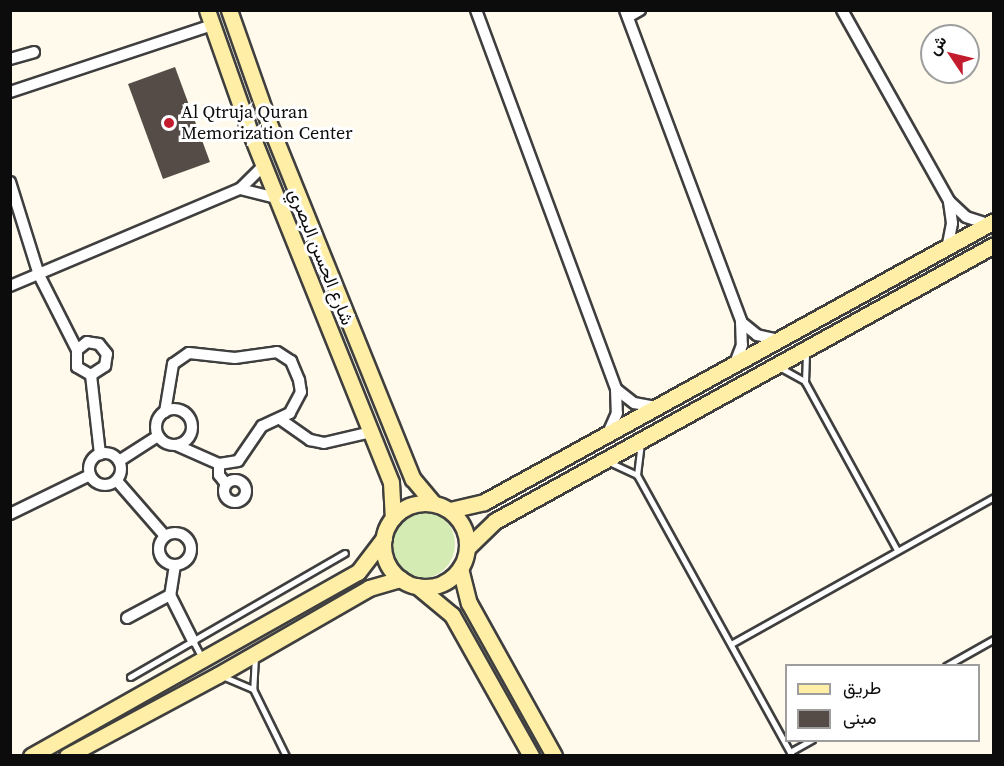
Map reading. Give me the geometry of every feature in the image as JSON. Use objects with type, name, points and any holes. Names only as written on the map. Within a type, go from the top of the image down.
[{"type":"main road","name":"شارع الحسن البصري","points":[[229,10],[273,132],[413,479],[433,503]]},
{"type":"main road","name":"شارع الحسن البصري","points":[[209,18],[263,166],[391,482],[393,518]]},
{"type":"main road","points":[[450,510],[484,502],[734,366],[948,244],[991,223]]},
{"type":"main road","points":[[417,586],[441,583],[460,568],[467,548],[495,521],[643,437],[808,350],[993,245]]},
{"type":"main road","points":[[31,756],[358,572],[384,538],[393,518],[411,505],[433,503],[450,510],[463,527],[467,548]]},
{"type":"main road","points":[[384,538],[387,561],[401,579],[417,586],[452,615],[531,756]]},
{"type":"main road","points":[[460,568],[469,603],[554,756]]},
{"type":"main road","points":[[67,756],[219,675],[369,588],[401,579]]},
{"type":"street","points":[[476,10],[616,389],[617,413],[607,435]]},
{"type":"street","points":[[640,10],[627,14],[741,321],[742,345],[734,366]]},
{"type":"street","points":[[842,10],[949,201],[966,217],[991,223]]},
{"type":"street","points":[[10,92],[209,18]]},
{"type":"street","points":[[10,59],[34,52]]},
{"type":"street","points":[[10,286],[240,189],[263,166]]},
{"type":"street","points":[[10,182],[39,275],[77,350],[77,367],[91,375]]},
{"type":"street","points":[[240,189],[277,198]]},
{"type":"street","points":[[948,244],[952,223],[949,201]]},
{"type":"street","points":[[741,321],[758,335],[779,340]]},
{"type":"street","points":[[77,350],[91,342],[105,350],[105,366],[91,375]]},
{"type":"street","points":[[277,352],[291,361],[301,392],[290,413],[280,419],[256,431],[238,461],[219,464],[176,445],[166,443],[158,436],[158,420],[165,412],[173,364],[182,355],[235,358],[277,352]]},
{"type":"street","points":[[91,375],[100,454]]},
{"type":"street","points":[[616,389],[634,403],[656,407]]},
{"type":"street","points":[[165,412],[183,412],[191,422],[190,434],[176,445]]},
{"type":"street","points":[[280,419],[310,440],[324,443],[371,432]]},
{"type":"street","points":[[120,461],[158,436]]},
{"type":"street","points":[[100,454],[113,455],[120,461],[121,474],[117,481],[102,485],[90,475],[91,462],[100,454]]},
{"type":"street","points":[[219,464],[219,475],[226,484]]},
{"type":"street","points":[[10,514],[90,475]]},
{"type":"street","points":[[117,481],[165,536]]},
{"type":"street","points":[[176,532],[190,541],[189,557],[175,565],[160,554],[160,542],[165,536],[176,532]]},
{"type":"street","points":[[175,565],[170,595],[193,641]]},
{"type":"street","points":[[126,618],[170,595]]},
{"type":"lane","points":[[808,350],[803,366],[805,382],[897,550]]},
{"type":"lane","points":[[776,367],[805,382]]},
{"type":"lane","points":[[643,437],[637,475],[791,754],[810,742]]},
{"type":"lane","points":[[602,461],[637,475]]},
{"type":"lane","points":[[731,644],[993,497]]},
{"type":"lane","points":[[130,677],[345,553]]},
{"type":"lane","points":[[949,664],[993,639]]},
{"type":"lane","points":[[193,641],[202,658]]},
{"type":"lane","points":[[256,654],[253,689],[286,756]]},
{"type":"lane","points":[[219,675],[253,689]]},
{"type":"green space","points":[[413,509],[427,509],[440,515],[449,524],[455,537],[453,557],[445,569],[427,579],[413,579],[400,573],[391,564],[385,551],[385,537],[391,524],[400,515]]},
{"type":"building","name":"Al Qtruja Quran Memorization Center","points":[[175,67],[210,162],[163,179],[128,84]]},
{"type":"place","name":"Al Qtruja Quran Memorization Center","points":[[169,123]]}]
